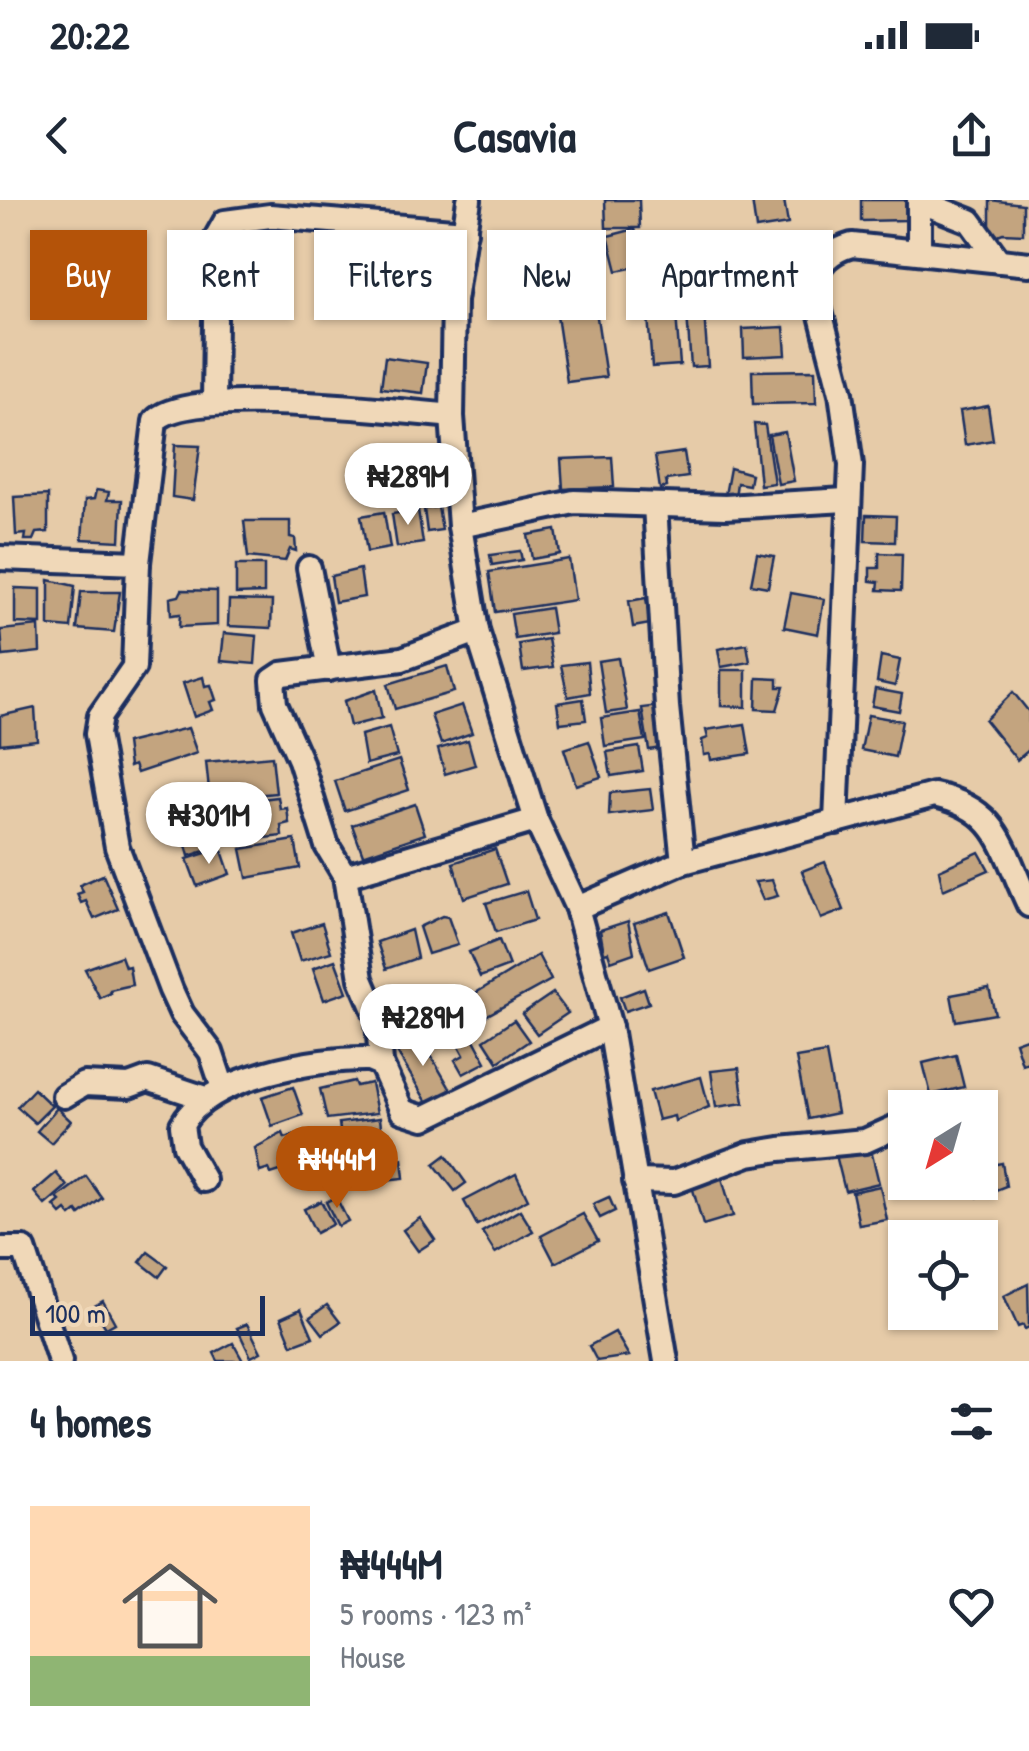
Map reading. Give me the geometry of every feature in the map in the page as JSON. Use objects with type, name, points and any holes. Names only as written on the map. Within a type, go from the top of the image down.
[{"type":"street","points":[[465,230],[469,200]]},
{"type":"street","points":[[919,250],[920,200],[970,221],[999,260]]},
{"type":"street","points":[[214,403],[216,238],[225,222],[270,216],[441,230]]},
{"type":"street","points":[[836,822],[848,433],[813,284],[816,272],[835,250],[852,245],[1029,264]]},
{"type":"street","points":[[454,320],[452,416],[460,526],[477,631],[536,820],[577,908],[610,1027],[666,1361]]},
{"type":"street","points":[[214,1093],[211,1052],[182,1014],[117,847],[96,734],[100,716],[134,667],[138,563],[155,421],[168,410],[214,403],[338,406],[452,416]]},
{"type":"street","points":[[460,526],[473,527],[557,504],[724,507],[846,500]]},
{"type":"street","points":[[655,505],[667,707],[683,862]]},
{"type":"street","points":[[0,558],[138,563]]},
{"type":"street","points":[[309,568],[329,669]]},
{"type":"street","points":[[477,631],[402,659],[278,675],[272,686],[327,846],[345,876],[361,979],[378,1019],[380,1064],[402,1111],[424,1118],[610,1027]]},
{"type":"street","points":[[577,908],[683,862],[934,795],[964,801],[989,819],[1029,904]]},
{"type":"street","points":[[345,876],[536,820]]},
{"type":"street","points":[[64,1096],[84,1084],[129,1086],[148,1078],[214,1093],[350,1059],[380,1064]]},
{"type":"street","points":[[204,1180],[182,1134],[188,1116],[214,1093]]},
{"type":"street","points":[[635,1182],[674,1182],[749,1154],[865,1141],[888,1131]]},
{"type":"street","points":[[0,1249],[24,1249],[60,1361]]},
{"type":"building","points":[[605,200],[639,200],[640,228],[606,228]]},
{"type":"building","points":[[752,200],[784,200],[788,224],[756,229]]},
{"type":"building","points":[[861,200],[906,200],[907,220],[861,221]]},
{"type":"building","points":[[990,200],[1023,204],[1023,234],[1003,233],[990,238]]},
{"type":"building","points":[[626,231],[626,269],[617,271],[608,236]]},
{"type":"building","points":[[558,320],[597,320],[606,377],[567,382]]},
{"type":"building","points":[[648,320],[676,320],[680,365],[652,367]]},
{"type":"building","points":[[687,320],[705,320],[708,366],[691,367]]},
{"type":"building","points":[[784,327],[786,355],[744,357],[743,329]]},
{"type":"building","points":[[385,357],[427,363],[423,393],[381,388]]},
{"type":"building","points":[[815,370],[816,403],[753,404],[752,371]]},
{"type":"building","points":[[988,406],[993,440],[965,445],[960,411]]},
{"type":"building","points":[[754,424],[765,425],[774,483],[760,485]]},
{"type":"building","points":[[785,432],[794,481],[778,484],[769,435]]},
{"type":"building","points":[[175,445],[200,446],[193,500],[172,497]]},
{"type":"building","points":[[684,452],[688,477],[666,480],[667,487],[660,489],[655,456]]},
{"type":"building","points":[[612,457],[614,487],[563,489],[561,459]]},
{"type":"building","points":[[730,468],[751,474],[749,485],[737,483],[735,497],[725,495]]},
{"type":"building","points":[[96,490],[109,492],[107,500],[122,500],[120,541],[82,539],[85,500],[94,499]]},
{"type":"building","points":[[48,495],[48,532],[36,533],[33,540],[25,540],[26,534],[16,535],[14,497]]},
{"type":"building","points":[[438,507],[442,530],[427,532],[424,509]]},
{"type":"building","points":[[418,510],[423,543],[397,547],[392,514]]},
{"type":"building","points":[[384,512],[390,548],[367,552],[361,516]]},
{"type":"building","points":[[866,515],[896,516],[895,542],[865,541]]},
{"type":"building","points":[[244,521],[290,521],[290,537],[295,538],[296,551],[290,549],[285,561],[248,557]]},
{"type":"building","points":[[556,530],[560,554],[532,559],[528,535]]},
{"type":"building","points":[[520,551],[522,560],[492,565],[490,555]]},
{"type":"building","points":[[757,553],[774,556],[768,587],[751,584]]},
{"type":"building","points":[[879,553],[902,554],[901,591],[878,590],[879,582],[870,581],[870,568],[879,568]]},
{"type":"building","points":[[569,559],[575,600],[495,612],[489,572]]},
{"type":"building","points":[[236,565],[264,565],[264,593],[236,594]]},
{"type":"building","points":[[360,569],[364,597],[335,602],[331,576]]},
{"type":"building","points":[[49,580],[75,586],[71,628],[49,626]]},
{"type":"building","points":[[15,588],[41,589],[41,624],[15,623]]},
{"type":"building","points":[[182,590],[217,591],[217,625],[179,627],[180,614],[171,615],[170,598],[179,596]]},
{"type":"building","points":[[81,592],[120,592],[114,632],[77,629]]},
{"type":"building","points":[[791,593],[824,599],[818,634],[784,627]]},
{"type":"building","points":[[646,598],[650,624],[633,627],[629,601]]},
{"type":"building","points":[[229,600],[272,601],[271,628],[228,626]]},
{"type":"building","points":[[550,608],[554,633],[515,639],[511,614]]},
{"type":"building","points":[[39,626],[40,652],[3,656],[1,630]]},
{"type":"building","points":[[224,633],[257,636],[255,664],[221,661]]},
{"type":"building","points":[[548,639],[553,667],[523,671],[519,644]]},
{"type":"building","points":[[747,644],[750,662],[721,667],[718,649]]},
{"type":"building","points":[[881,656],[900,660],[895,686],[877,682]]},
{"type":"building","points":[[618,658],[627,710],[606,713],[598,661]]},
{"type":"building","points":[[587,662],[590,693],[568,697],[561,665]]},
{"type":"building","points":[[447,666],[454,692],[395,709],[388,684]]},
{"type":"building","points":[[721,670],[746,670],[746,707],[721,706]]},
{"type":"building","points":[[203,677],[205,686],[211,685],[216,700],[210,702],[213,710],[194,717],[183,683]]},
{"type":"building","points":[[757,678],[778,679],[778,687],[784,687],[777,710],[756,709]]},
{"type":"building","points":[[875,689],[902,694],[899,711],[872,706]]},
{"type":"building","points":[[376,690],[382,718],[350,726],[344,701]]},
{"type":"building","points":[[1013,692],[1029,712],[1029,750],[1017,760],[985,720]]},
{"type":"building","points":[[583,699],[586,720],[560,723],[557,703]]},
{"type":"building","points":[[462,705],[472,733],[441,744],[431,715]]},
{"type":"building","points":[[660,706],[666,747],[649,750],[642,708]]},
{"type":"building","points":[[35,708],[37,740],[0,744],[0,716]]},
{"type":"building","points":[[640,712],[645,740],[605,746],[601,718]]},
{"type":"building","points":[[868,715],[902,721],[895,757],[861,750]]},
{"type":"building","points":[[745,724],[750,754],[711,760],[710,754],[704,755],[702,740],[708,738],[706,730]]},
{"type":"building","points":[[389,727],[397,756],[366,764],[361,735]]},
{"type":"building","points":[[188,728],[197,753],[137,773],[134,765],[129,767],[126,743]]},
{"type":"building","points":[[468,740],[475,765],[445,774],[438,749]]},
{"type":"building","points":[[589,741],[601,777],[576,785],[564,749]]},
{"type":"building","points":[[639,747],[643,771],[611,776],[607,752]]},
{"type":"building","points":[[272,756],[276,793],[210,799],[206,762]]},
{"type":"building","points":[[399,760],[409,790],[345,811],[335,781]]},
{"type":"building","points":[[650,789],[653,810],[609,815],[610,793]]},
{"type":"building","points":[[278,797],[280,809],[287,808],[289,823],[281,825],[282,836],[249,840],[244,801]]},
{"type":"building","points":[[415,804],[425,834],[363,855],[352,825]]},
{"type":"building","points":[[209,807],[215,824],[190,832],[185,815]]},
{"type":"building","points":[[218,828],[223,845],[189,856],[184,838]]},
{"type":"building","points":[[295,840],[300,868],[247,878],[241,849]]},
{"type":"building","points":[[221,848],[230,874],[197,886],[187,859]]},
{"type":"building","points":[[495,849],[507,884],[464,898],[453,863]]},
{"type":"building","points":[[979,852],[989,870],[943,890],[939,870]]},
{"type":"building","points":[[825,862],[844,910],[821,919],[802,871]]},
{"type":"building","points":[[103,875],[118,909],[94,919],[86,901],[81,903],[77,894],[83,892],[80,885]]},
{"type":"building","points":[[772,880],[778,896],[763,900],[755,882]]},
{"type":"building","points":[[526,891],[535,920],[496,932],[486,903]]},
{"type":"building","points":[[669,912],[684,957],[649,969],[634,923]]},
{"type":"building","points":[[448,917],[458,945],[428,954],[419,927]]},
{"type":"building","points":[[628,921],[634,953],[611,961],[608,952],[604,953],[600,930]]},
{"type":"building","points":[[322,923],[331,952],[300,961],[291,933]]},
{"type":"building","points":[[411,930],[417,958],[386,969],[377,942]]},
{"type":"building","points":[[499,940],[509,966],[480,977],[469,952]]},
{"type":"building","points":[[538,955],[551,980],[473,1023],[461,1002]]},
{"type":"building","points":[[121,956],[125,967],[129,966],[132,985],[110,990],[100,998],[85,969]]},
{"type":"building","points":[[335,960],[347,992],[324,1000],[313,968]]},
{"type":"building","points":[[644,988],[649,1003],[625,1011],[620,997]]},
{"type":"building","points":[[989,988],[995,1014],[956,1021],[951,995]]},
{"type":"building","points":[[553,993],[568,1013],[537,1034],[522,1014]]},
{"type":"building","points":[[514,1020],[529,1041],[498,1062],[484,1040]]},
{"type":"building","points":[[419,1035],[451,1090],[428,1104],[395,1049]]},
{"type":"building","points":[[472,1036],[486,1062],[463,1074],[455,1060],[464,1055],[458,1044]]},
{"type":"building","points":[[1029,1037],[1029,1062],[1022,1064],[1015,1042]]},
{"type":"building","points":[[826,1053],[837,1113],[808,1119],[796,1058]]},
{"type":"building","points":[[956,1055],[964,1087],[930,1090],[923,1063]]},
{"type":"building","points":[[739,1068],[744,1103],[716,1107],[711,1071]]},
{"type":"building","points":[[701,1077],[709,1107],[675,1121],[674,1116],[658,1120],[650,1091]]},
{"type":"building","points":[[354,1081],[356,1086],[371,1083],[377,1113],[327,1119],[320,1089]]},
{"type":"building","points":[[293,1087],[303,1115],[272,1126],[262,1097]]},
{"type":"building","points":[[34,1089],[52,1106],[35,1123],[17,1107]]},
{"type":"building","points":[[57,1108],[71,1121],[51,1143],[37,1131]]},
{"type":"building","points":[[380,1118],[382,1136],[377,1136],[374,1156],[344,1160],[339,1123]]},
{"type":"building","points":[[283,1133],[285,1138],[302,1133],[311,1161],[271,1174],[269,1169],[260,1172],[255,1148]]},
{"type":"building","points":[[870,1146],[879,1183],[845,1191],[836,1155]]},
{"type":"building","points":[[446,1155],[466,1183],[455,1191],[434,1164]]},
{"type":"building","points":[[402,1159],[404,1178],[384,1180],[381,1161]]},
{"type":"building","points":[[1002,1163],[1006,1186],[998,1189],[998,1164]]},
{"type":"building","points":[[56,1173],[67,1186],[45,1205],[34,1192]]},
{"type":"building","points":[[516,1174],[528,1199],[477,1225],[464,1201]]},
{"type":"building","points":[[86,1176],[102,1198],[80,1215],[77,1211],[71,1216],[66,1210],[61,1214],[54,1206],[60,1201],[57,1198]]},
{"type":"building","points":[[722,1178],[733,1216],[703,1225],[692,1186]]},
{"type":"building","points":[[880,1186],[887,1220],[859,1225],[852,1192]]},
{"type":"building","points":[[336,1197],[348,1221],[338,1226],[326,1202]]},
{"type":"building","points":[[609,1197],[615,1211],[600,1218],[593,1204]]},
{"type":"building","points":[[321,1201],[333,1224],[316,1233],[304,1209]]},
{"type":"building","points":[[520,1210],[533,1231],[495,1253],[482,1232]]},
{"type":"building","points":[[583,1214],[598,1241],[555,1263],[541,1236]]},
{"type":"building","points":[[420,1218],[435,1240],[418,1251],[403,1230]]},
{"type":"building","points":[[148,1252],[167,1266],[159,1277],[140,1262]]},
{"type":"building","points":[[1028,1284],[1029,1327],[1025,1329],[1023,1325],[1018,1327],[1004,1296]]},
{"type":"building","points":[[103,1301],[115,1323],[106,1328],[93,1307]]},
{"type":"building","points":[[327,1305],[340,1322],[323,1334],[310,1317]]},
{"type":"building","points":[[301,1309],[313,1337],[292,1345],[281,1318]]},
{"type":"building","points":[[247,1324],[261,1352],[251,1357],[237,1328]]},
{"type":"building","points":[[615,1332],[629,1356],[597,1361],[589,1346]]},
{"type":"building","points":[[233,1343],[243,1361],[218,1361],[214,1353]]}]
